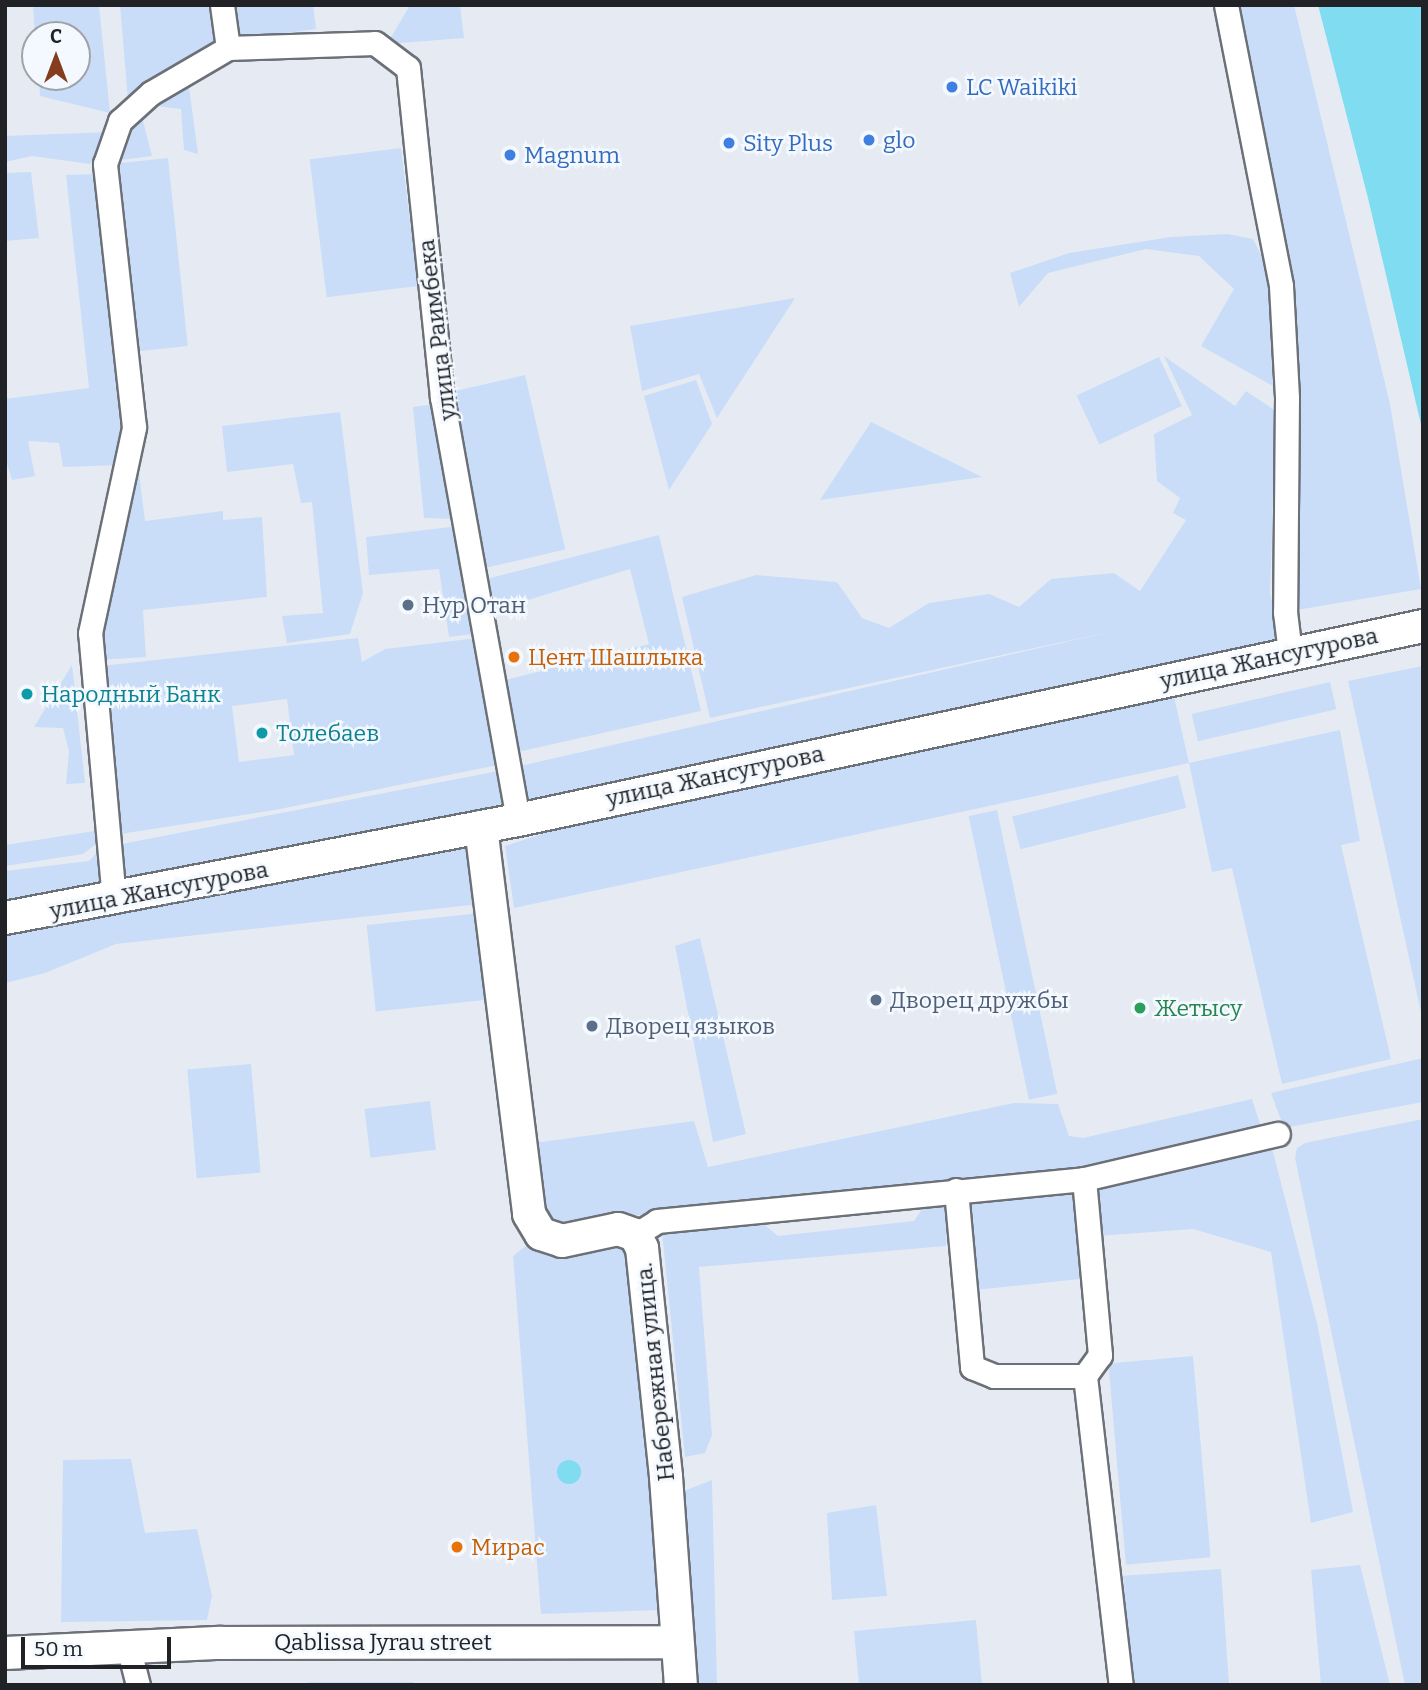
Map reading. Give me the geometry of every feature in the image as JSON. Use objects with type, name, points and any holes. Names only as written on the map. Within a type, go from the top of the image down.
[{"type":"street","points":[[114,900],[90,633],[134,427],[104,164],[120,121],[151,93],[228,48],[222,5]]},
{"type":"street","points":[[1226,5],[1281,286],[1287,398],[1285,612],[1290,653]]},
{"type":"street","name":"улица Раимбека","points":[[228,48],[375,43],[408,68],[442,397],[518,820]]},
{"type":"street","name":"улица Жансугурова","points":[[5,918],[114,900],[518,820],[1423,626]]},
{"type":"street","name":"Набережная улица.","points":[[481,827],[528,1214],[541,1234],[562,1241],[618,1229],[635,1235],[642,1248],[665,1465],[681,1685]]},
{"type":"street","points":[[635,1235],[656,1221],[1084,1179],[1278,1134]]},
{"type":"street","points":[[1084,1179],[1100,1355],[1085,1376],[1121,1685]]},
{"type":"street","points":[[956,1190],[972,1367],[994,1376],[1085,1376]]},
{"type":"street","name":"Qablissa Jyrau street","points":[[5,1653],[128,1646],[677,1642]]},
{"type":"street","points":[[128,1646],[138,1685]]},
{"type":"shaded area","points":[[33,5],[99,5],[110,113],[40,96],[40,91],[91,91],[91,21],[34,21]]},
{"type":"shaded area","points":[[120,5],[215,5],[220,43],[128,101]]},
{"type":"shaded area","points":[[229,5],[313,5],[316,29],[233,40]]},
{"type":"shaded area","points":[[410,5],[460,5],[464,38],[387,44]]},
{"type":"shaded area","points":[[1226,5],[1294,5],[1390,404],[1421,589],[1285,612],[1287,398]]},
{"type":"shaded area","points":[[188,79],[198,154],[184,150],[181,109],[149,105]]},
{"type":"shaded area","points":[[140,109],[152,156],[113,161]]},
{"type":"shaded area","points":[[109,132],[90,164],[32,156],[5,162],[5,136]]},
{"type":"shaded area","points":[[401,148],[418,286],[327,297],[310,159]]},
{"type":"shaded area","points":[[168,158],[188,346],[133,352],[113,164]]},
{"type":"shaded area","points":[[31,172],[39,238],[5,241],[5,173]]},
{"type":"shaded area","points":[[97,174],[124,397],[121,465],[63,467],[59,443],[28,441],[35,476],[12,480],[5,457],[5,399],[89,388],[66,175]]},
{"type":"shaded area","points":[[1228,234],[1253,239],[1270,273],[1273,386],[1201,346],[1234,289],[1199,256],[1146,249],[1048,273],[1019,307],[1010,273],[1069,253],[1171,237]]},
{"type":"shaded area","points":[[795,298],[717,418],[699,374],[642,391],[630,326]]},
{"type":"shaded area","points":[[1164,356],[1235,406],[1246,391],[1276,411],[1270,594],[1285,646],[5,913],[5,871],[89,861],[101,848],[498,771],[1118,630],[710,718],[682,597],[756,575],[837,582],[862,618],[889,628],[929,603],[989,594],[1019,607],[1051,579],[1114,573],[1140,591],[1186,520],[1173,513],[1180,498],[1157,481],[1154,434],[1192,415]]},
{"type":"shaded area","points":[[1159,357],[1182,406],[1099,444],[1077,395]]},
{"type":"shaded area","points":[[525,375],[565,549],[481,569],[441,394]]},
{"type":"shaded area","points":[[696,380],[712,424],[669,490],[644,396]]},
{"type":"shaded area","points":[[435,404],[454,519],[424,518],[413,407]]},
{"type":"shaded area","points":[[340,412],[363,593],[350,634],[287,643],[282,616],[323,613],[312,502],[301,503],[293,464],[227,472],[222,426]]},
{"type":"shaded area","points":[[871,422],[982,477],[820,500]]},
{"type":"shaded area","points":[[136,448],[145,521],[223,511],[223,520],[262,517],[267,597],[143,610],[146,657],[98,660],[100,614]]},
{"type":"shaded area","points":[[459,526],[481,633],[449,637],[439,569],[369,575],[366,537]]},
{"type":"shaded area","points":[[659,535],[701,711],[513,753],[505,680],[649,644],[630,569],[495,610],[486,579]]},
{"type":"shaded area","points":[[486,637],[508,763],[275,810],[107,836],[83,854],[5,866],[5,845],[107,829],[92,667],[358,638],[362,662],[385,649]],"holes":[[[287,699],[294,755],[239,762],[232,706]]]},
{"type":"shaded area","points":[[72,665],[85,783],[66,784],[69,751],[63,728],[34,727]]},
{"type":"shaded area","points":[[1423,666],[1423,1021],[1348,681]]},
{"type":"shaded area","points":[[1170,679],[1189,763],[514,908],[505,846],[750,768]]},
{"type":"shaded area","points":[[1330,682],[1336,709],[1198,741],[1192,714]]},
{"type":"shaded area","points":[[1340,730],[1360,841],[1341,845],[1391,1059],[1282,1084],[1232,868],[1212,872],[1189,763]]},
{"type":"shaded area","points":[[1178,775],[1186,808],[1020,849],[1012,816]]},
{"type":"shaded area","points":[[997,810],[1057,1094],[1029,1100],[969,816]]},
{"type":"shaded area","points":[[481,827],[489,903],[116,944],[45,973],[5,983],[5,925]]},
{"type":"shaded area","points":[[480,913],[489,1000],[376,1011],[367,925]]},
{"type":"shaded area","points":[[700,938],[746,1134],[713,1142],[675,946]]},
{"type":"shaded area","points":[[1423,1058],[1423,1102],[1284,1128],[1271,1093]]},
{"type":"shaded area","points":[[251,1064],[260,1173],[197,1178],[187,1070]]},
{"type":"shaded area","points":[[1252,1099],[1262,1130],[1083,1167],[548,1225],[527,1144],[694,1121],[708,1167],[1014,1103],[1058,1104],[1069,1136],[1083,1138]]},
{"type":"shaded area","points":[[430,1101],[436,1150],[370,1158],[364,1109]]},
{"type":"shaded area","points":[[1423,1119],[1423,1685],[1405,1685],[1295,1158],[1297,1148],[1305,1143]]},
{"type":"shaded area","points":[[1271,1144],[1317,1323],[1353,1512],[1311,1523],[1271,1252],[1193,1229],[1098,1236],[1095,1188]]},
{"type":"shaded area","points":[[1075,1188],[1085,1279],[973,1290],[964,1200]]},
{"type":"shaded area","points":[[930,1198],[942,1202],[948,1215],[946,1246],[699,1267],[712,1435],[705,1453],[685,1457],[662,1232],[761,1222],[778,1236],[914,1221]]},
{"type":"shaded area","points":[[541,1234],[635,1235],[660,1610],[541,1614],[513,1256]]},
{"type":"shaded area","points":[[1193,1356],[1211,1557],[1126,1565],[1108,1363]]},
{"type":"shaded area","points":[[131,1459],[145,1533],[197,1529],[212,1596],[207,1620],[61,1622],[63,1460]]},
{"type":"shaded area","points":[[712,1480],[717,1685],[691,1685],[676,1494]]},
{"type":"shaded area","points":[[876,1505],[887,1596],[832,1600],[827,1513]]},
{"type":"shaded area","points":[[1360,1565],[1390,1685],[1321,1685],[1311,1570]]},
{"type":"shaded area","points":[[1221,1569],[1229,1685],[1131,1685],[1123,1576]]},
{"type":"shaded area","points":[[976,1620],[982,1685],[859,1685],[854,1631]]},
{"type":"shaded area","points":[[308,1682],[414,1682],[414,1685],[308,1685]]},
{"type":"water","points":[[1318,5],[1423,5],[1423,433],[1368,198]]},
{"type":"water","points":[[564,1460],[574,1460],[581,1467],[581,1477],[574,1484],[564,1484],[557,1477],[557,1467]]},
{"type":"place","name":"LC Waikiki","points":[[952,87]]},
{"type":"place","name":"glo","points":[[869,140]]},
{"type":"place","name":"Sity Plus","points":[[729,143]]},
{"type":"place","name":"Magnum","points":[[510,155]]},
{"type":"place","name":"Нур Отан","points":[[408,605]]},
{"type":"place","name":"Цент Шашлыка","points":[[514,657]]},
{"type":"place","name":"Народный Банк","points":[[27,694]]},
{"type":"place","name":"Толебаев","points":[[262,733]]},
{"type":"place","name":"Дворец дружбы","points":[[876,1000]]},
{"type":"place","name":"Жетысу","points":[[1140,1008]]},
{"type":"place","name":"Дворец языков","points":[[592,1026]]},
{"type":"place","name":"Мирас","points":[[457,1547]]}]
